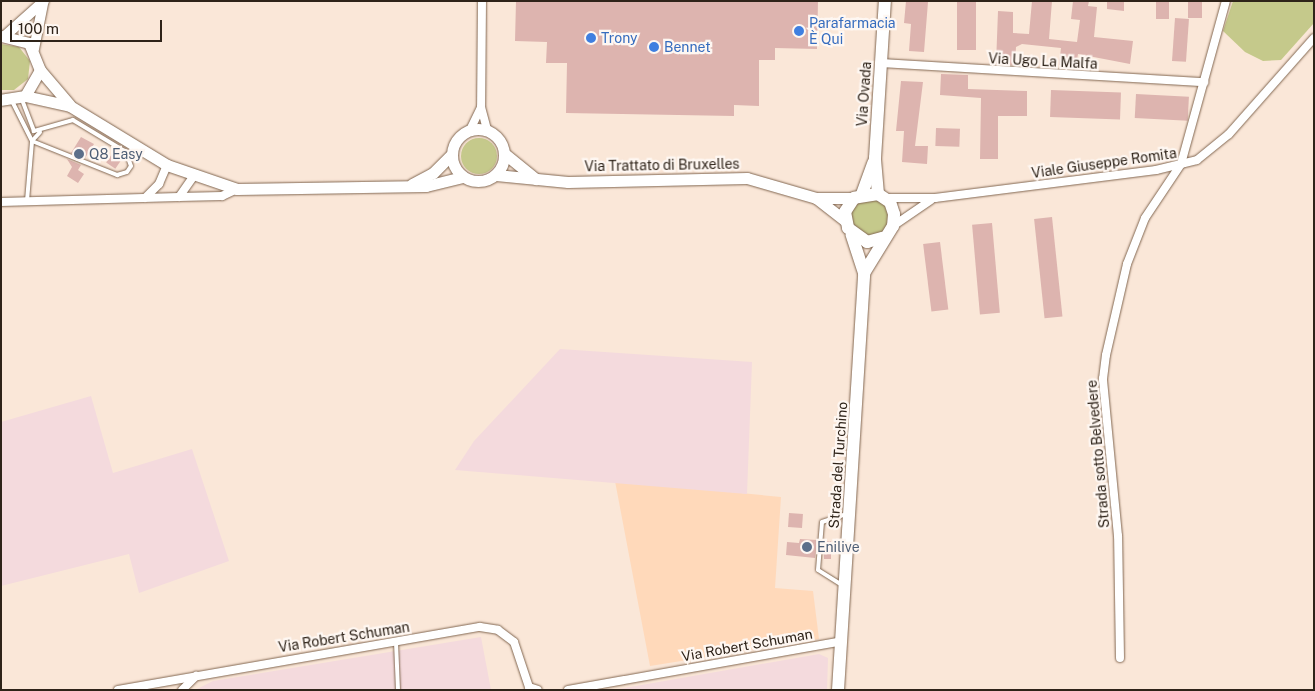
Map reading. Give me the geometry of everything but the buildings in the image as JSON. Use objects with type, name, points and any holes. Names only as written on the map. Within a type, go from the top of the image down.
[{"type":"main road","name":"Via Ovada","points":[[882,196],[875,158],[885,1]]},
{"type":"main road","points":[[4,36],[22,39],[34,50],[40,70],[70,106],[167,165],[194,177],[237,188],[404,187],[463,177],[476,182],[496,175],[505,154]]},
{"type":"main road","points":[[12,100],[40,70]]},
{"type":"main road","points":[[12,100],[70,106]]},
{"type":"main road","points":[[404,187],[433,173],[452,154],[457,139],[470,130],[487,130],[498,138],[505,154],[536,179]]},
{"type":"main road","points":[[452,154],[463,177]]},
{"type":"main road","name":"Via Ovada","points":[[858,196],[875,158]]},
{"type":"main road","name":"Via Trattato di Bruxelles","points":[[496,175],[536,179],[747,178],[816,198],[858,196]]},
{"type":"main road","points":[[858,196],[882,196],[893,208],[893,226],[882,238],[866,242],[852,234],[845,221],[858,196]]},
{"type":"main road","name":"Via Trattato di Bruxelles","points":[[816,198],[845,221]]},
{"type":"main road","name":"Strada del Turchino","points":[[838,690],[864,273],[852,234]]},
{"type":"main road","name":"Strada del Turchino","points":[[864,273],[882,238]]},
{"type":"street","points":[[482,1],[481,106],[487,130]]},
{"type":"street","name":"Strada sotto Belvedere","points":[[1120,658],[1121,607],[1103,379],[1106,355],[1127,264],[1145,218],[1182,164],[1226,1]]},
{"type":"street","points":[[4,36],[43,2]]},
{"type":"street","points":[[34,50],[43,2]]},
{"type":"street","name":"Viale Giuseppe Romita","points":[[882,196],[935,198],[1182,164],[1198,160],[1229,134],[1314,38]]},
{"type":"street","name":"Via Ugo La Malfa","points":[[881,63],[1204,82]]},
{"type":"street","points":[[470,130],[481,106]]},
{"type":"street","points":[[145,198],[158,184],[167,165]]},
{"type":"street","points":[[179,197],[194,177]]},
{"type":"street","points":[[1,202],[222,196],[237,188]]},
{"type":"street","name":"Viale Giuseppe Romita","points":[[893,226],[935,198]]},
{"type":"street","name":"Via Robert Schuman","points":[[118,690],[201,674],[480,627],[498,630],[514,642],[528,689],[538,690]]},
{"type":"street","name":"Via Robert Schuman","points":[[568,690],[842,640]]},
{"type":"street","points":[[182,690],[201,674]]},
{"type":"lane","points":[[12,100],[29,124],[40,132]]},
{"type":"lane","points":[[12,100],[32,141],[26,201]]},
{"type":"lane","points":[[73,120],[126,152],[131,166],[117,175],[32,141],[40,132],[73,120]]},
{"type":"lane","points":[[845,587],[818,570],[822,522],[849,514]]},
{"type":"lane","points":[[396,641],[398,690]]},
{"type":"shaded area","points":[[560,349],[752,362],[747,494],[455,470],[474,441]]},
{"type":"shaded area","points":[[91,396],[113,473],[192,449],[229,561],[139,593],[129,554],[1,586],[1,422]]},
{"type":"shaded area","points":[[615,481],[781,497],[775,588],[813,591],[819,639],[650,666]]},
{"type":"shaded area","points":[[481,637],[491,690],[195,690],[213,681]]},
{"type":"shaded area","points":[[819,654],[828,658],[827,690],[613,690]]},
{"type":"green space","points":[[1233,1],[1314,1],[1314,23],[1281,60],[1263,61],[1245,52],[1223,31]]},
{"type":"green space","points":[[1,44],[19,47],[30,61],[28,79],[14,90],[1,90]]},
{"type":"green space","points":[[479,138],[486,139],[492,143],[496,149],[496,163],[492,169],[486,173],[479,174],[472,173],[466,169],[462,163],[461,156],[462,149],[466,143],[472,139]]},
{"type":"green space","points":[[870,198],[883,204],[889,217],[883,230],[870,236],[857,230],[851,217],[857,204]]},
{"type":"place","name":"Parafarmacia È Qui","points":[[799,31]]},
{"type":"place","name":"Trony","points":[[591,38]]},
{"type":"place","name":"Bennet","points":[[654,47]]},
{"type":"place","name":"Q8 Easy","points":[[79,154]]},
{"type":"place","name":"Enilive","points":[[807,547]]}]
